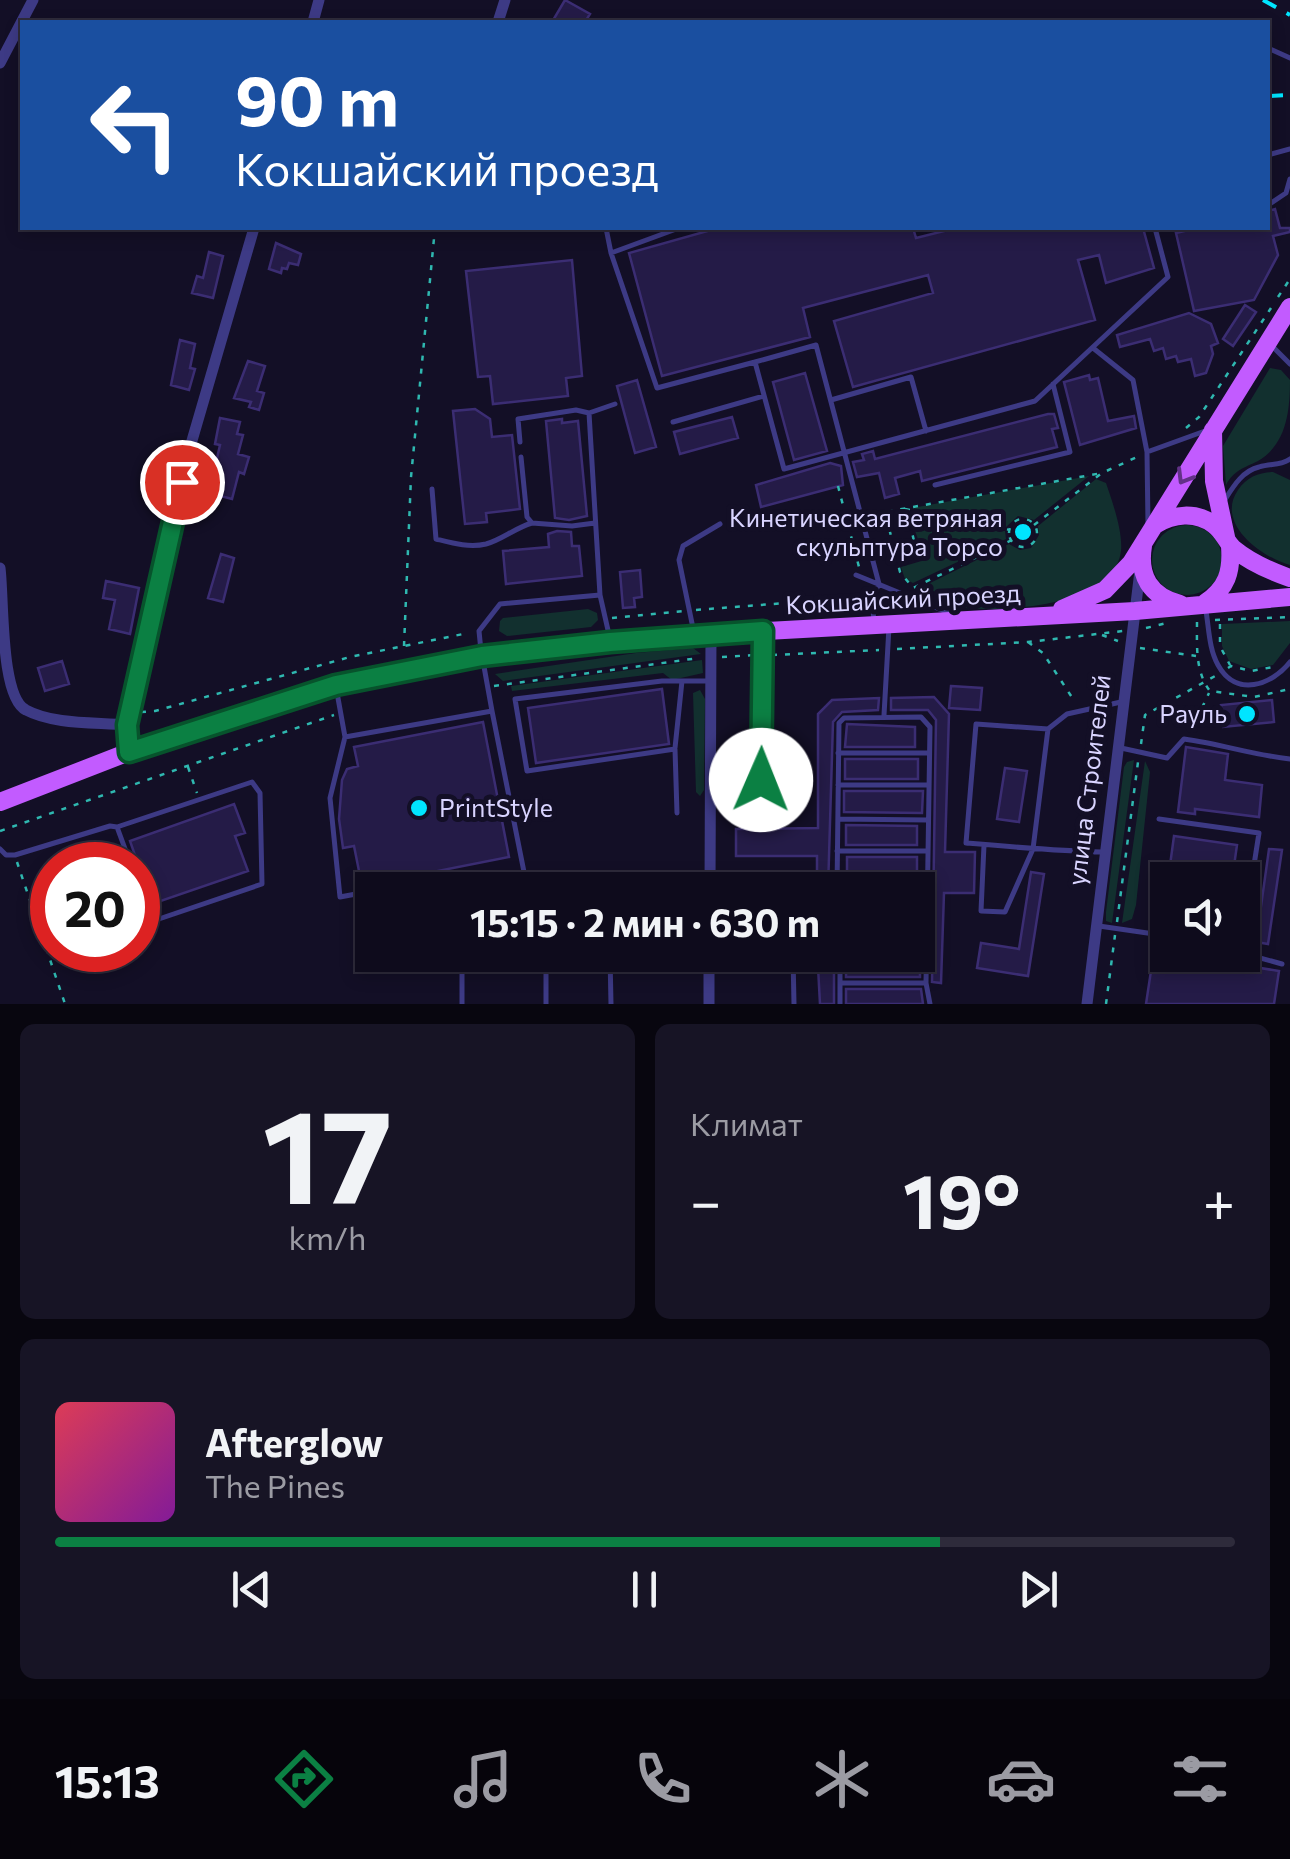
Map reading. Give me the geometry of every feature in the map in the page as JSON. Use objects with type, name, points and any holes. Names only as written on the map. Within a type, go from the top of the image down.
[{"type":"main road","name":"улица Строителей","points":[[1146,541],[1290,307]]},
{"type":"main road","points":[[1146,541],[1149,587],[1158,596],[1196,613],[1224,586],[1230,574],[1228,542],[1214,481],[1214,428]]},
{"type":"main road","points":[[1038,617],[1081,603],[1105,590],[1164,519],[1190,516],[1216,526],[1228,542],[1256,565],[1290,578]]},
{"type":"main road","name":"Кокшайский проезд","points":[[0,802],[129,752],[336,685],[482,656],[610,642],[881,624],[1038,617],[1134,621],[1290,597]]},
{"type":"street","points":[[0,63],[20,25]]},
{"type":"street","points":[[129,752],[128,719],[191,444],[253,230]]},
{"type":"street","name":"улица Строителей","points":[[1087,1004],[1146,541]]},
{"type":"street","points":[[0,568],[7,671],[16,703],[48,717],[128,719]]},
{"type":"street","points":[[703,635],[711,657],[710,872]]},
{"type":"street","points":[[709,1004],[710,972]]},
{"type":"lane","points":[[1270,204],[1286,193],[1290,179]]},
{"type":"lane","points":[[606,230],[610,253],[657,388],[816,345],[879,584],[872,596],[888,650],[884,716]]},
{"type":"lane","points":[[610,253],[673,230]]},
{"type":"lane","points":[[755,362],[784,469],[1035,402],[1168,277],[1156,230]]},
{"type":"lane","points":[[1268,342],[1290,364]]},
{"type":"lane","points":[[1093,348],[1133,380],[1147,452],[1146,541]]},
{"type":"lane","points":[[832,400],[911,377],[926,431]]},
{"type":"lane","points":[[934,485],[1070,452],[1054,384]]},
{"type":"lane","points":[[672,422],[764,396]]},
{"type":"lane","points":[[520,442],[518,419],[576,410],[589,413],[615,404]]},
{"type":"lane","points":[[589,413],[600,596],[610,642]]},
{"type":"lane","points":[[1147,452],[1214,428]]},
{"type":"lane","points":[[522,457],[527,516],[532,523]]},
{"type":"lane","points":[[1220,508],[1234,485],[1248,472],[1286,463],[1290,458]]},
{"type":"lane","points":[[432,489],[436,539],[459,545],[488,544],[512,528],[532,523],[572,526],[596,522]]},
{"type":"lane","points":[[703,635],[690,611],[679,560],[684,546],[720,524]]},
{"type":"lane","points":[[859,576],[966,620]]},
{"type":"lane","points":[[524,872],[480,631],[500,604],[600,596]]},
{"type":"lane","points":[[1196,613],[1222,672],[1230,678],[1262,684],[1280,674],[1290,662]]},
{"type":"lane","points":[[760,817],[763,631]]},
{"type":"lane","points":[[675,749],[527,771],[515,699],[682,681],[711,682]]},
{"type":"lane","points":[[677,812],[675,749],[682,681]]},
{"type":"lane","points":[[336,685],[346,737],[330,798],[340,897],[355,894]]},
{"type":"lane","points":[[1105,852],[966,843],[976,724],[1048,728],[1067,714],[1124,702]]},
{"type":"lane","points":[[346,737],[492,710]]},
{"type":"lane","points":[[837,872],[838,723],[844,718],[884,716],[922,717],[930,727],[928,872]]},
{"type":"lane","points":[[984,844],[982,911],[1005,912],[1032,849],[1048,728]]},
{"type":"lane","points":[[1118,748],[1167,758],[1184,739],[1230,745],[1242,754],[1290,760]]},
{"type":"lane","points":[[838,753],[930,754]]},
{"type":"lane","points":[[0,849],[6,855],[15,855],[110,826],[118,827],[252,782],[260,793],[262,884],[160,919]]},
{"type":"lane","points":[[838,785],[929,785]]},
{"type":"lane","points":[[838,819],[928,820]]},
{"type":"lane","points":[[1160,819],[1259,833],[1254,862]]},
{"type":"lane","points":[[118,827],[123,842]]},
{"type":"lane","points":[[837,851],[928,851]]},
{"type":"lane","points":[[1096,926],[1150,933]]},
{"type":"lane","points":[[1260,957],[1282,964]]},
{"type":"lane","points":[[462,972],[462,1004]]},
{"type":"lane","points":[[546,972],[546,1004]]},
{"type":"lane","points":[[610,972],[611,1004]]},
{"type":"lane","points":[[793,972],[794,1004]]},
{"type":"lane","points":[[840,972],[840,1004]]},
{"type":"lane","points":[[926,972],[930,1004]]},
{"type":"lane","points":[[840,983],[926,983]]},
{"type":"path","points":[[404,646],[411,477],[435,230]]},
{"type":"path","points":[[1186,428],[1199,416],[1290,279]]},
{"type":"path","points":[[1034,524],[1102,473],[1147,452]]},
{"type":"path","points":[[1012,540],[913,588],[900,572],[885,512],[1102,473]]},
{"type":"path","points":[[838,486],[867,606]]},
{"type":"path","points":[[905,508],[1010,530]]},
{"type":"path","points":[[905,508],[916,550]]},
{"type":"path","points":[[1023,519],[1034,524],[1036,537],[1030,544],[1017,545],[1012,540],[1010,530],[1015,522],[1023,519]]},
{"type":"path","points":[[606,619],[864,597]]},
{"type":"path","points":[[1196,613],[1220,620],[1290,617]]},
{"type":"path","points":[[1220,620],[1221,648],[1231,666]]},
{"type":"path","points":[[487,686],[711,657],[1028,642],[1100,634],[1134,621],[1174,622]]},
{"type":"path","points":[[128,719],[350,657],[480,631]]},
{"type":"path","points":[[1100,634],[1131,647],[1198,656]]},
{"type":"path","points":[[1028,642],[1042,653],[1081,712]]},
{"type":"path","points":[[1184,739],[1210,692]]},
{"type":"path","points":[[0,831],[341,712]]},
{"type":"path","points":[[1106,1004],[1144,714]]},
{"type":"path","points":[[188,766],[199,798]]},
{"type":"path","points":[[15,855],[64,1004]]},
{"type":"green space","points":[[1270,368],[1281,370],[1290,380],[1281,436],[1268,454],[1236,473],[1226,485],[1223,446]]},
{"type":"green space","points":[[1273,472],[1290,480],[1290,565],[1266,555],[1244,537],[1232,515],[1232,502],[1241,486],[1253,476]]},
{"type":"green space","points":[[1089,476],[1034,520],[1018,516],[1006,527],[912,508]]},
{"type":"green space","points":[[1096,479],[1106,483],[1121,543],[1114,569],[1100,584],[1057,602],[1007,609],[960,607],[916,590],[1009,544],[1020,550],[1031,548],[1039,535],[1038,526]]},
{"type":"green space","points":[[909,513],[1005,531],[1006,539],[913,583],[905,579],[901,567],[925,560]]},
{"type":"green space","points":[[1187,525],[1212,535],[1222,560],[1212,585],[1187,595],[1162,585],[1152,560],[1162,535]]},
{"type":"green space","points":[[588,609],[597,613],[598,620],[591,627],[507,636],[499,631],[503,618]]},
{"type":"green space","points":[[1290,621],[1290,643],[1273,665],[1251,669],[1229,661],[1222,646],[1222,624]]},
{"type":"green space","points":[[693,648],[701,654],[503,681],[495,674],[636,653]]},
{"type":"green space","points":[[702,660],[703,673],[672,680],[663,673],[512,691],[511,686]]},
{"type":"green space","points":[[700,690],[705,699],[704,790],[700,796],[696,792],[693,693]]},
{"type":"green space","points":[[1134,760],[1112,923],[1106,921],[1106,912],[1124,767]]},
{"type":"green space","points":[[1145,761],[1150,772],[1136,905],[1132,919],[1122,923]]},
{"type":"building","points":[[565,0],[590,14],[586,20],[553,20]]},
{"type":"building","points":[[1275,209],[1280,228],[1290,228],[1290,232],[1273,236],[1278,255],[1254,300],[1194,311],[1176,233],[1270,230],[1270,210]]},
{"type":"building","points":[[711,230],[914,230],[916,238],[948,230],[1144,230],[1154,268],[1106,283],[1099,255],[1078,260],[1095,320],[853,387],[834,321],[933,293],[928,275],[803,308],[810,337],[662,376],[629,253]]},
{"type":"building","points":[[276,243],[301,254],[298,265],[289,263],[281,273],[269,269]]},
{"type":"building","points":[[209,252],[223,256],[213,298],[192,293],[197,276],[203,278]]},
{"type":"building","points":[[572,260],[582,376],[566,378],[568,396],[493,404],[490,376],[478,377],[466,271]]},
{"type":"building","points":[[1245,305],[1256,312],[1233,346],[1223,339]]},
{"type":"building","points":[[1189,313],[1211,324],[1218,343],[1211,346],[1213,354],[1206,373],[1195,376],[1191,359],[1166,359],[1163,348],[1154,351],[1150,339],[1120,347],[1117,335]]},
{"type":"building","points":[[180,340],[195,344],[190,368],[195,369],[189,390],[171,385]]},
{"type":"building","points":[[248,361],[265,366],[257,391],[264,393],[259,410],[249,407],[251,402],[234,398]]},
{"type":"building","points":[[805,373],[827,451],[794,460],[773,382]]},
{"type":"building","points":[[1089,375],[1090,380],[1098,378],[1108,421],[1134,416],[1136,428],[1080,445],[1064,382]]},
{"type":"building","points":[[637,380],[656,447],[635,453],[617,386]]},
{"type":"building","points":[[475,409],[490,419],[492,437],[512,435],[520,509],[486,513],[487,522],[465,524],[453,411]]},
{"type":"building","points":[[1054,414],[1058,428],[1052,429],[1057,447],[922,481],[920,471],[895,478],[899,494],[885,498],[879,473],[857,477],[853,462],[864,460],[862,454],[873,451],[875,459]]},
{"type":"building","points":[[732,417],[738,438],[680,454],[674,432]]},
{"type":"building","points":[[220,418],[240,422],[237,434],[243,435],[238,454],[249,457],[244,474],[239,472],[232,499],[209,493],[220,445],[215,444]]},
{"type":"building","points":[[562,419],[562,423],[578,421],[587,516],[569,520],[555,518],[546,421]]},
{"type":"building","points":[[830,463],[841,466],[843,485],[761,507],[756,485]]},
{"type":"building","points":[[571,532],[572,546],[579,546],[582,576],[506,584],[503,551],[549,547],[548,534]]},
{"type":"building","points":[[221,554],[234,558],[223,602],[208,598]]},
{"type":"building","points":[[640,570],[642,597],[634,598],[635,607],[623,608],[620,572]]},
{"type":"building","points":[[106,581],[139,588],[130,634],[109,629],[115,600],[103,598]]},
{"type":"building","points":[[62,661],[69,684],[45,691],[38,668]]},
{"type":"building","points":[[951,686],[982,688],[980,710],[949,708]]},
{"type":"building","points":[[662,689],[669,744],[536,763],[528,708]]},
{"type":"building","points":[[934,697],[949,714],[945,852],[975,852],[974,893],[944,893],[941,983],[932,982],[936,720],[928,710],[891,710],[891,698]]},
{"type":"building","points":[[879,698],[878,710],[842,712],[833,722],[829,872],[817,872],[817,856],[736,856],[736,829],[818,828],[818,714],[832,700]]},
{"type":"building","name":"Рауль","points":[[1272,700],[1274,722],[1223,727],[1221,705]]},
{"type":"building","name":"PrintStyle","points":[[483,722],[509,857],[433,872],[359,872],[354,846],[343,848],[339,819],[342,780],[347,769],[358,766],[354,747]]},
{"type":"building","points":[[847,724],[915,727],[915,747],[845,747]]},
{"type":"building","points":[[1186,747],[1228,754],[1225,780],[1262,785],[1259,817],[1195,809],[1195,814],[1178,812]]},
{"type":"building","points":[[845,759],[918,759],[918,779],[845,779]]},
{"type":"building","points":[[1005,768],[1027,771],[1019,822],[997,819]]},
{"type":"building","points":[[844,791],[923,791],[922,813],[844,812]]},
{"type":"building","points":[[234,804],[245,833],[235,836],[248,871],[160,901],[160,842],[130,841]]},
{"type":"building","points":[[846,825],[917,826],[917,845],[846,845]]},
{"type":"building","points":[[1174,836],[1237,845],[1235,862],[1170,862]]},
{"type":"building","points":[[1269,849],[1282,850],[1268,944],[1260,943]]},
{"type":"building","points":[[847,857],[917,857],[917,872],[847,872]]},
{"type":"building","points":[[1031,872],[1044,874],[1028,976],[977,968],[981,943],[1019,949]]},
{"type":"building","points":[[1260,968],[1279,971],[1274,1004],[1146,1004],[1151,972],[1260,972]]},
{"type":"building","points":[[818,972],[834,972],[834,1004],[820,1004]]},
{"type":"building","points":[[846,972],[920,972],[920,977],[846,977]]},
{"type":"building","points":[[846,989],[921,989],[923,1004],[846,1004]]},
{"type":"railway","points":[[1263,0],[1290,15]]},
{"type":"railway","points":[[1270,96],[1290,95]]},
{"type":"place","name":"Кинетическая ветряная скульптура Торсо","points":[[1023,532]]},
{"type":"place","name":"Рауль","points":[[1247,714]]},
{"type":"place","name":"PrintStyle","points":[[419,808]]},
{"type":"route","points":[[182,482],[127,725],[129,752],[336,685],[482,656],[763,631],[761,780]]}]
